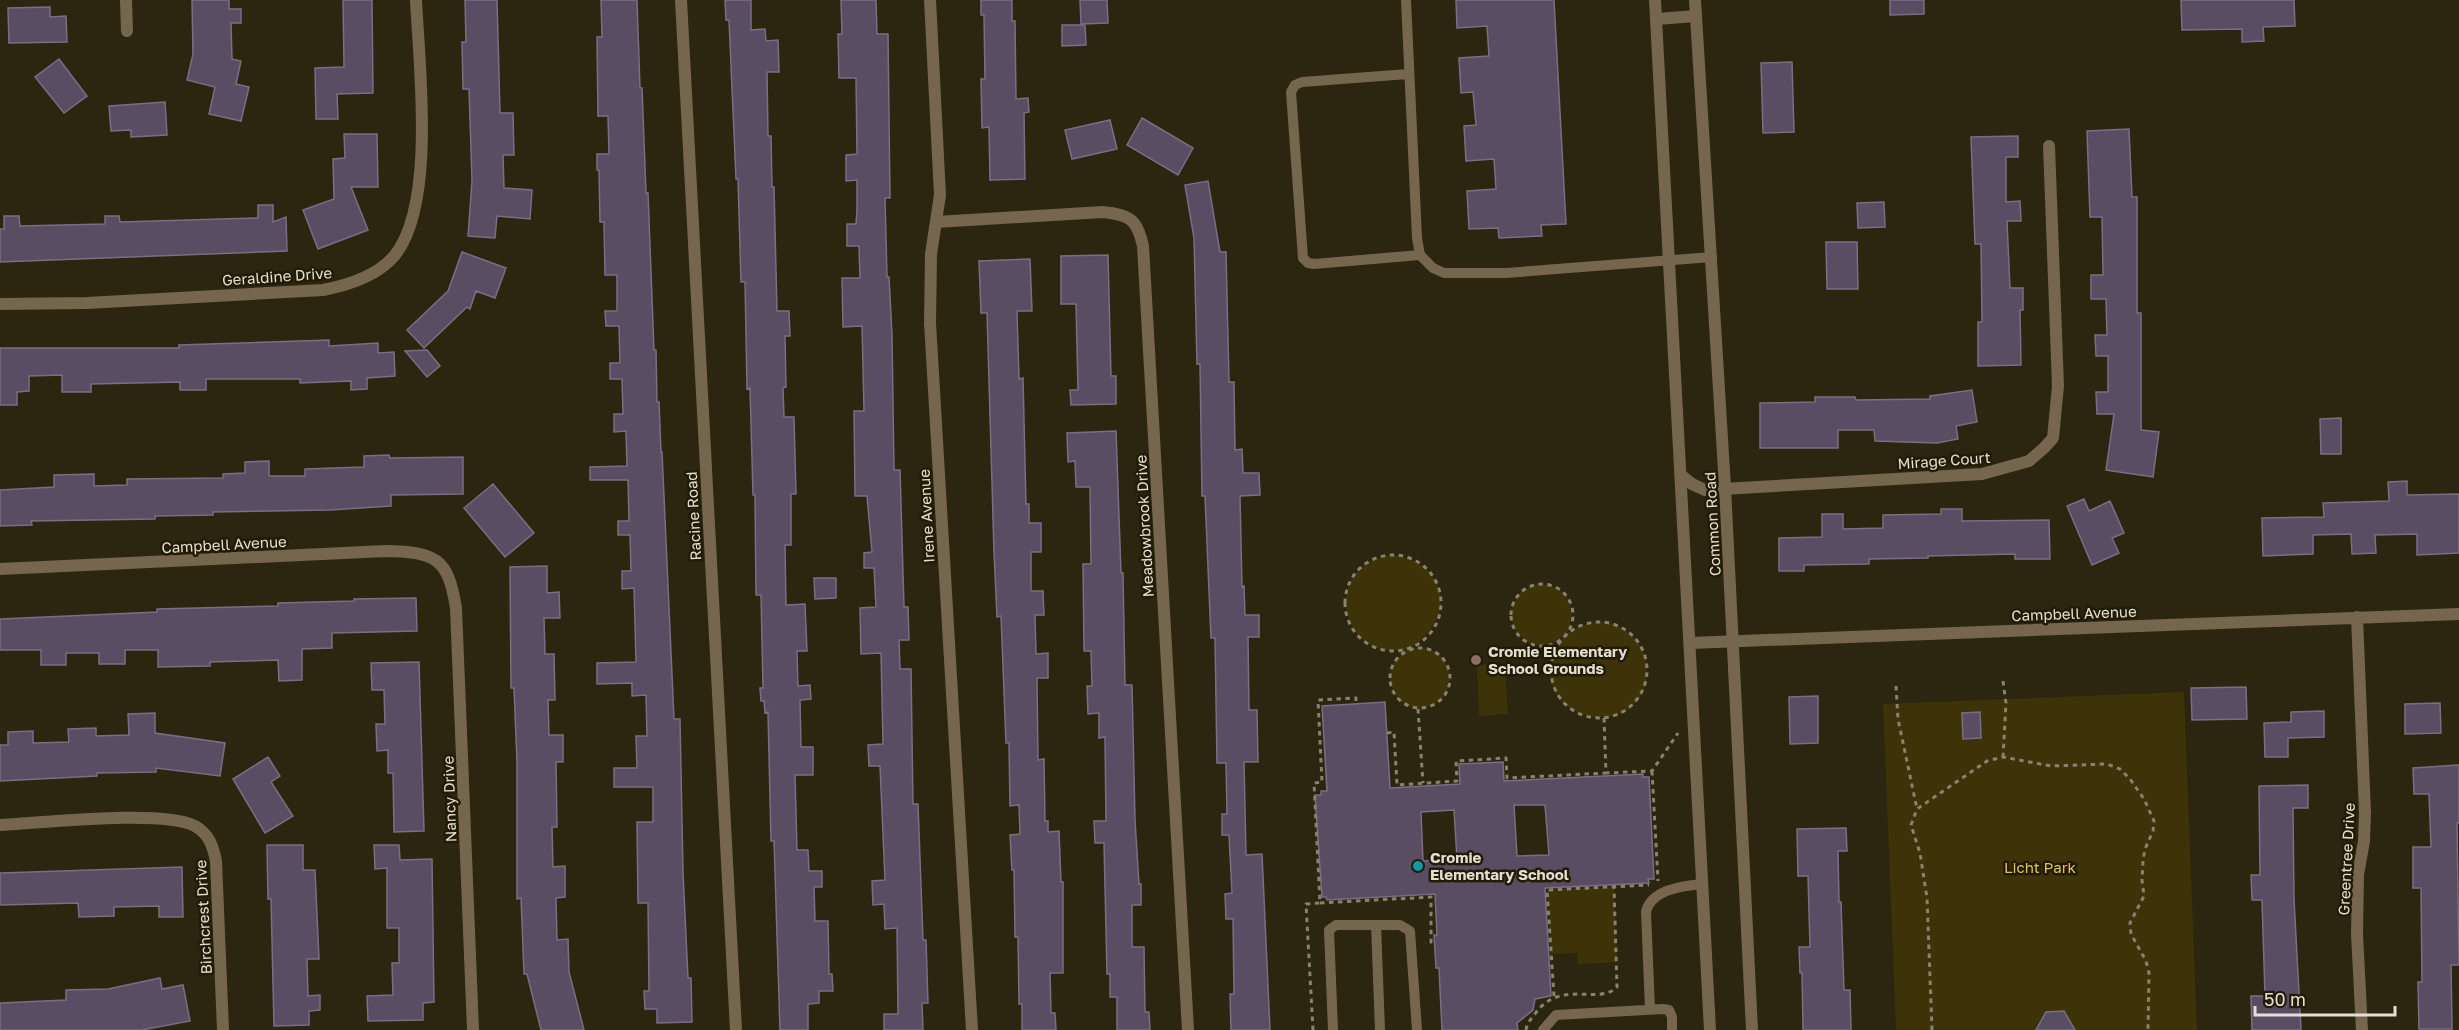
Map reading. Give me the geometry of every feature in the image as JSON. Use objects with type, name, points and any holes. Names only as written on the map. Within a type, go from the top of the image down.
[{"type":"street","points":[[126,0],[127,31]]},
{"type":"street","name":"Geraldine Drive","points":[[0,304],[87,303],[323,290],[365,278],[383,267],[396,254],[414,218],[423,156],[416,0]]},
{"type":"street","name":"Racine Road","points":[[681,0],[736,1030]]},
{"type":"street","name":"Irene Avenue","points":[[930,0],[940,195],[931,254],[930,323],[972,1030]]},
{"type":"street","name":"Common Road","points":[[1655,0],[1671,260],[1710,1030]]},
{"type":"street","name":"Common Road","points":[[1695,0],[1725,487],[1752,1030]]},
{"type":"street","points":[[1657,19],[1696,16]]},
{"type":"street","name":"Mirage Court","points":[[1682,476],[1705,490],[1725,487],[1982,474],[2029,461],[2044,448],[2053,438],[2058,386],[2049,146]]},
{"type":"street","name":"Meadowbrook Drive","points":[[936,222],[1103,212],[1120,214],[1133,220],[1140,231],[1143,246],[1188,1030]]},
{"type":"street","name":"Campbell Avenue","points":[[0,569],[386,551],[411,552],[430,556],[446,567]]},
{"type":"street","name":"Nancy Drive","points":[[446,567],[452,584],[456,609],[473,1030]]},
{"type":"street","name":"Campbell Avenue","points":[[1690,643],[2459,614]]},
{"type":"street","name":"Greentree Drive","points":[[2357,617],[2366,813],[2358,875],[2357,934],[2362,1030]]},
{"type":"street","name":"Birchcrest Drive","points":[[0,825],[149,817],[185,822],[204,833],[213,844],[216,861],[223,1030]]},
{"type":"lane","points":[[1406,0],[1417,238],[1420,255],[1433,268],[1444,273],[1506,273],[1712,257]]},
{"type":"lane","points":[[1408,74],[1302,81],[1295,85],[1291,92],[1303,258],[1308,263],[1314,264],[1420,255]]},
{"type":"lane","points":[[1650,1009],[1646,912],[1648,902],[1654,896],[1672,890],[1702,884]]},
{"type":"lane","points":[[1333,1030],[1329,930],[1336,925],[1400,925],[1410,931],[1417,1030]]},
{"type":"lane","points":[[1376,925],[1380,1030]]},
{"type":"lane","points":[[1542,1030],[1556,1015],[1650,1009],[1669,1010],[1672,1017],[1672,1030]]},
{"type":"path","points":[[1408,649],[1393,664],[1390,684],[1400,701],[1418,709],[1437,703],[1449,687],[1450,678],[1443,659],[1436,652],[1426,648],[1408,649],[1392,651],[1372,645],[1355,632],[1348,619],[1347,591],[1357,572],[1374,559],[1389,555],[1404,556],[1419,562],[1438,586],[1441,602],[1439,617],[1432,631],[1408,649]]},
{"type":"path","points":[[1566,634],[1552,659],[1551,675],[1555,691],[1565,705],[1578,714],[1594,718],[1604,718],[1625,711],[1637,700],[1646,678],[1645,655],[1638,641],[1627,630],[1613,624],[1597,622],[1582,625],[1566,634],[1558,641],[1549,645],[1529,643],[1514,629],[1511,619],[1515,599],[1530,586],[1550,585],[1559,589],[1566,596],[1573,615],[1566,634]]},
{"type":"path","points":[[2002,681],[2006,703],[2003,757]]},
{"type":"path","points":[[1896,686],[1898,719],[1917,809],[1911,825],[1920,853],[1927,898],[1932,1030]]},
{"type":"path","points":[[1313,1030],[1306,904],[1320,903],[1314,783],[1322,782],[1318,700],[1356,698],[1356,704]]},
{"type":"path","points":[[1418,709],[1423,783]]},
{"type":"path","points":[[1604,718],[1606,773]]},
{"type":"path","points":[[1387,733],[1394,732],[1398,785],[1457,781],[1456,761],[1486,759],[1506,758],[1507,778],[1652,771]]},
{"type":"path","points":[[1554,996],[1547,890],[1658,884],[1652,771],[1678,733]]},
{"type":"path","points":[[1917,809],[1987,761],[2003,757],[2051,766],[2107,764],[2120,769],[2130,779],[2147,805],[2154,821],[2143,861],[2144,896],[2130,923],[2131,934],[2146,961],[2149,973],[2148,1030]]},
{"type":"path","points":[[1526,1030],[1533,1014],[1554,996],[1608,993],[1617,987],[1614,887]]},
{"type":"green space","points":[[1389,555],[1409,559],[1424,567],[1434,578],[1440,592],[1440,606],[1436,621],[1426,636],[1410,648],[1434,651],[1447,666],[1448,689],[1438,702],[1431,706],[1413,708],[1405,704],[1394,693],[1390,676],[1392,667],[1398,657],[1407,650],[1382,650],[1367,643],[1358,635],[1347,612],[1348,587],[1354,576],[1366,564]]},
{"type":"green space","points":[[1539,584],[1558,589],[1569,600],[1572,615],[1567,633],[1588,623],[1605,622],[1621,627],[1640,645],[1646,661],[1644,690],[1631,708],[1611,717],[1588,716],[1568,707],[1554,691],[1551,667],[1563,637],[1547,644],[1533,644],[1522,637],[1514,627],[1511,614],[1514,602],[1522,591]]},
{"type":"green space","points":[[1505,664],[1508,714],[1479,716],[1477,665]]},
{"type":"green space","name":"Licht Park","points":[[2184,692],[2197,1030],[1896,1030],[1883,704]]},
{"type":"green space","points":[[1614,887],[1617,962],[1578,964],[1577,953],[1551,954],[1547,890]]},
{"type":"building","points":[[192,0],[229,0],[229,9],[241,9],[241,23],[231,23],[232,59],[241,61],[236,84],[249,87],[241,121],[209,114],[215,87],[187,80],[193,54]]},
{"type":"building","points":[[343,0],[372,0],[373,93],[337,94],[338,119],[316,119],[315,68],[344,67]]},
{"type":"building","points":[[465,0],[497,0],[500,113],[513,113],[514,155],[503,155],[504,188],[532,190],[530,219],[497,216],[495,238],[468,236],[472,181],[469,89],[463,89],[462,42],[466,42]]},
{"type":"building","points":[[601,0],[637,0],[674,719],[680,719],[683,872],[692,1022],[657,1023],[657,1009],[645,1009],[644,991],[649,991],[648,903],[638,903],[637,822],[653,822],[653,787],[614,787],[614,768],[637,768],[636,736],[647,736],[646,695],[632,696],[632,683],[597,684],[597,663],[636,662],[634,588],[622,589],[622,571],[631,571],[630,535],[618,535],[618,521],[629,521],[628,480],[590,480],[590,467],[627,466],[626,431],[614,432],[614,414],[623,414],[622,379],[610,379],[610,363],[620,363],[619,326],[606,326],[605,311],[617,311],[617,275],[605,275],[604,222],[600,222],[599,170],[597,170],[597,154],[609,154],[608,116],[598,116],[597,37],[602,37]]},
{"type":"building","points":[[725,0],[751,0],[751,30],[765,29],[766,41],[778,40],[779,72],[767,72],[768,136],[771,136],[772,187],[774,187],[777,311],[789,311],[790,336],[785,336],[784,417],[794,417],[796,494],[791,494],[791,545],[785,545],[786,605],[805,604],[807,651],[797,651],[798,686],[810,685],[811,699],[800,700],[801,747],[813,747],[813,775],[795,775],[797,850],[808,850],[809,871],[822,871],[822,887],[814,887],[815,921],[828,921],[829,974],[832,974],[833,991],[819,991],[819,1003],[808,1004],[808,1030],[780,1030],[774,841],[771,841],[768,712],[765,713],[764,701],[761,701],[760,688],[763,688],[761,595],[756,595],[755,495],[753,495],[750,388],[747,389],[745,282],[741,282],[729,20],[726,20]]},
{"type":"building","points":[[841,0],[876,0],[877,34],[888,34],[890,198],[885,198],[887,277],[889,277],[892,335],[894,470],[900,470],[904,607],[908,607],[909,640],[899,640],[900,669],[911,669],[913,804],[918,804],[923,940],[926,940],[928,1003],[922,1003],[923,1030],[884,1030],[884,1014],[898,1014],[897,928],[885,929],[884,904],[873,905],[872,881],[885,880],[880,766],[869,766],[868,745],[883,744],[881,653],[861,654],[860,608],[876,607],[874,568],[864,568],[864,553],[872,552],[867,496],[855,496],[854,411],[864,411],[862,326],[843,327],[842,278],[860,278],[859,246],[847,246],[847,224],[856,224],[857,209],[857,180],[846,181],[846,155],[857,154],[856,78],[839,78],[838,34],[842,34]]},
{"type":"building","points":[[981,0],[1012,0],[1012,21],[1015,21],[1016,99],[1028,98],[1029,112],[1024,113],[1025,179],[990,180],[989,127],[982,128],[981,79],[985,79],[984,15],[981,15]]},
{"type":"building","points":[[1080,0],[1107,0],[1108,23],[1081,24]]},
{"type":"building","points":[[1456,0],[1554,0],[1566,224],[1541,225],[1542,236],[1499,238],[1498,228],[1469,229],[1467,191],[1496,189],[1494,159],[1466,161],[1464,126],[1476,125],[1473,92],[1461,93],[1459,58],[1489,56],[1487,26],[1457,28]]},
{"type":"building","points":[[1890,0],[1924,0],[1924,14],[1890,15]]},
{"type":"building","points":[[2181,0],[2294,0],[2295,26],[2263,27],[2264,41],[2242,42],[2242,29],[2182,30]]},
{"type":"building","points":[[50,7],[50,17],[66,16],[67,42],[9,43],[8,8]]},
{"type":"building","points":[[1062,25],[1085,25],[1086,45],[1062,46]]},
{"type":"building","points":[[59,59],[87,96],[64,113],[35,77]]},
{"type":"building","points":[[1792,62],[1794,132],[1763,133],[1761,63]]},
{"type":"building","points":[[165,102],[167,135],[131,137],[131,130],[111,131],[109,106]]},
{"type":"building","points":[[1142,118],[1193,148],[1178,175],[1127,145]]},
{"type":"building","points":[[1110,120],[1117,149],[1072,159],[1065,130]]},
{"type":"building","points":[[2129,129],[2132,197],[2137,197],[2137,313],[2141,313],[2141,430],[2159,432],[2153,477],[2106,470],[2114,414],[2097,414],[2096,392],[2108,392],[2108,356],[2096,356],[2095,335],[2107,335],[2106,299],[2091,299],[2091,275],[2103,275],[2102,217],[2090,217],[2087,131]]},
{"type":"building","points":[[344,134],[377,134],[378,187],[351,187],[368,230],[318,249],[303,210],[334,199],[333,159],[345,158]]},
{"type":"building","points":[[2018,136],[2018,157],[2006,157],[2006,202],[2020,201],[2021,221],[2007,221],[2010,288],[2023,288],[2023,310],[2020,310],[2021,365],[1978,366],[1978,322],[1982,322],[1981,244],[1975,244],[1971,137]]},
{"type":"building","points":[[1208,181],[1220,252],[1226,252],[1229,382],[1234,382],[1235,450],[1242,449],[1243,473],[1259,473],[1260,495],[1240,496],[1242,587],[1244,586],[1245,615],[1259,615],[1259,637],[1248,637],[1249,710],[1257,710],[1258,762],[1244,762],[1246,855],[1262,854],[1270,1030],[1231,1030],[1230,994],[1234,994],[1233,919],[1226,919],[1225,894],[1232,893],[1229,835],[1222,835],[1222,814],[1227,814],[1226,763],[1217,763],[1215,638],[1211,638],[1205,496],[1202,496],[1200,364],[1197,364],[1194,238],[1185,185]]},
{"type":"building","points":[[1884,202],[1885,227],[1858,228],[1857,203]]},
{"type":"building","points":[[258,205],[273,205],[273,222],[286,217],[287,251],[0,262],[0,229],[4,229],[4,216],[19,216],[20,226],[105,224],[105,216],[119,216],[120,222],[258,218]]},
{"type":"building","points":[[1826,242],[1857,242],[1858,289],[1827,289]]},
{"type":"building","points":[[462,252],[506,268],[495,298],[476,291],[470,309],[467,307],[424,348],[407,330],[448,291]]},
{"type":"building","points":[[1108,255],[1111,376],[1116,376],[1116,404],[1071,405],[1070,390],[1078,390],[1076,304],[1061,304],[1061,256]]},
{"type":"building","points":[[1030,259],[1032,311],[1017,311],[1019,379],[1023,378],[1026,504],[1029,504],[1029,523],[1041,523],[1041,552],[1031,552],[1031,591],[1043,591],[1044,615],[1035,615],[1036,654],[1048,653],[1048,678],[1037,678],[1038,760],[1044,759],[1045,821],[1048,821],[1048,832],[1059,831],[1061,882],[1063,882],[1063,973],[1050,973],[1051,1013],[1055,1013],[1056,1030],[1022,1030],[1022,1004],[1019,1004],[1018,937],[1015,937],[1014,870],[1012,870],[1010,835],[1020,834],[1019,805],[1010,806],[1009,743],[1006,743],[1001,616],[997,617],[987,313],[981,313],[979,261]]},
{"type":"building","points":[[329,340],[329,346],[378,343],[378,353],[394,352],[395,376],[367,378],[367,389],[351,390],[351,381],[300,383],[300,379],[206,379],[206,390],[180,390],[180,382],[91,384],[91,392],[62,392],[62,375],[29,376],[29,391],[17,392],[17,405],[0,405],[0,348],[179,348],[179,345]]},
{"type":"building","points":[[427,350],[440,366],[427,377],[405,351]]},
{"type":"building","points":[[1972,390],[1977,422],[1956,426],[1958,439],[1937,443],[1875,441],[1874,430],[1838,430],[1838,448],[1760,448],[1760,403],[1815,402],[1815,397],[1855,397],[1856,400],[1930,399],[1930,396]]},
{"type":"building","points":[[2341,418],[2341,454],[2321,454],[2320,419]]},
{"type":"building","points":[[1116,431],[1121,573],[1123,573],[1125,685],[1132,685],[1135,820],[1139,884],[1141,884],[1141,905],[1132,905],[1132,947],[1144,947],[1145,1012],[1149,1012],[1150,1030],[1117,1030],[1117,997],[1110,997],[1110,974],[1107,974],[1104,843],[1095,843],[1094,821],[1106,821],[1105,737],[1099,738],[1099,713],[1088,714],[1087,686],[1092,686],[1091,651],[1084,651],[1083,564],[1091,564],[1090,487],[1076,487],[1075,461],[1068,462],[1067,433]]},
{"type":"building","points":[[389,455],[390,458],[463,457],[463,494],[391,495],[391,506],[330,510],[213,512],[213,515],[155,516],[155,519],[31,521],[32,525],[0,526],[0,490],[54,487],[54,475],[94,474],[94,486],[127,485],[127,479],[223,478],[223,474],[245,473],[245,462],[269,461],[269,476],[305,476],[305,469],[364,467],[364,456]]},
{"type":"building","points":[[2407,481],[2407,495],[2459,494],[2459,553],[2417,555],[2417,534],[2375,535],[2376,553],[2352,554],[2351,534],[2313,535],[2313,554],[2263,556],[2262,518],[2324,517],[2323,503],[2389,501],[2388,482]]},
{"type":"building","points":[[493,484],[534,533],[505,557],[464,508]]},
{"type":"building","points":[[2084,499],[2089,511],[2110,501],[2124,533],[2112,538],[2119,553],[2092,565],[2067,506]]},
{"type":"building","points":[[1941,509],[1962,509],[1962,521],[2049,520],[2050,559],[2015,559],[2015,554],[1928,556],[1928,558],[1869,559],[1869,564],[1804,565],[1804,571],[1779,571],[1779,538],[1822,537],[1822,514],[1843,514],[1843,529],[1883,528],[1883,515],[1941,514]]},
{"type":"building","points":[[547,566],[547,593],[559,592],[560,618],[544,618],[545,654],[554,654],[555,700],[548,700],[549,735],[563,735],[563,762],[556,762],[557,827],[552,827],[553,867],[565,866],[565,897],[556,898],[557,940],[568,939],[569,972],[584,1030],[541,1030],[527,974],[524,974],[521,898],[517,899],[517,762],[514,688],[511,688],[510,567]]},
{"type":"building","points":[[814,578],[836,578],[836,598],[815,599]]},
{"type":"building","points":[[416,598],[417,631],[332,633],[332,648],[302,649],[302,680],[279,681],[278,660],[210,662],[210,666],[158,667],[158,650],[125,650],[125,664],[99,664],[99,653],[66,653],[66,665],[41,665],[41,650],[0,650],[0,619],[157,612],[157,609],[278,606],[278,603],[354,601],[354,599]]},
{"type":"building","points":[[419,662],[424,831],[394,832],[393,773],[388,773],[388,750],[377,751],[376,724],[385,724],[384,690],[372,690],[371,663]]},
{"type":"building","points":[[2246,687],[2247,719],[2192,720],[2191,688]]},
{"type":"building","points":[[1818,696],[1818,743],[1790,744],[1789,697]]},
{"type":"building","name":"Cromie Elementary School","points":[[1385,702],[1390,788],[1460,784],[1459,764],[1503,762],[1504,781],[1643,774],[1643,777],[1649,777],[1654,879],[1648,879],[1649,883],[1545,888],[1551,996],[1535,999],[1533,1010],[1517,1023],[1518,1030],[1442,1030],[1439,968],[1436,968],[1434,935],[1437,935],[1435,894],[1327,900],[1326,897],[1322,897],[1315,795],[1321,795],[1321,791],[1327,791],[1322,706]],"holes":[[[1514,805],[1545,805],[1549,855],[1517,856]],[[1454,810],[1457,859],[1423,861],[1421,812]]]},
{"type":"building","points":[[2440,703],[2441,733],[2405,734],[2405,704]]},
{"type":"building","points":[[2324,711],[2324,737],[2288,738],[2288,757],[2265,757],[2264,723],[2291,722],[2291,712]]},
{"type":"building","points":[[1980,712],[1981,738],[1963,739],[1962,713]]},
{"type":"building","points":[[155,713],[155,733],[225,743],[220,776],[156,768],[156,772],[97,773],[97,776],[0,781],[0,745],[8,745],[8,732],[33,731],[33,743],[69,742],[68,729],[96,728],[96,736],[129,735],[128,714]]},
{"type":"building","points":[[268,757],[280,776],[271,782],[293,816],[265,833],[233,779]]},
{"type":"building","points":[[2459,765],[2459,823],[2457,823],[2459,965],[2451,965],[2452,1029],[2419,1029],[2418,982],[2422,982],[2421,888],[2413,888],[2413,847],[2431,847],[2429,794],[2414,794],[2413,768]]},
{"type":"building","points":[[2308,785],[2308,808],[2293,808],[2294,899],[2301,1030],[2252,1030],[2251,996],[2265,996],[2262,900],[2252,900],[2251,875],[2260,875],[2259,786]]},
{"type":"building","points":[[1846,828],[1847,851],[1838,851],[1839,902],[1841,902],[1844,990],[1850,990],[1851,1030],[1803,1030],[1799,947],[1810,947],[1808,876],[1798,876],[1797,829]]},
{"type":"building","points":[[267,845],[303,845],[303,870],[315,870],[319,959],[307,959],[308,996],[320,995],[320,1010],[309,1011],[309,1025],[274,1026],[271,899],[268,899]]},
{"type":"building","points":[[374,845],[399,845],[400,860],[432,859],[434,1002],[423,1003],[423,1020],[368,1021],[367,996],[393,995],[392,963],[399,963],[399,928],[387,928],[387,868],[375,869]]},
{"type":"building","points":[[182,867],[183,917],[159,917],[159,906],[114,907],[114,916],[79,917],[78,903],[0,905],[0,873]]},
{"type":"building","points":[[160,978],[162,989],[183,985],[190,1021],[142,1030],[0,1030],[0,1003],[66,1000],[66,990],[108,989]]},
{"type":"building","points":[[2064,1011],[2075,1030],[2036,1030],[2046,1012]]},
{"type":"place","name":"Cromie Elementary School Grounds","points":[[1476,660]]},
{"type":"place","name":"Cromie Elementary School","points":[[1418,866]]}]
